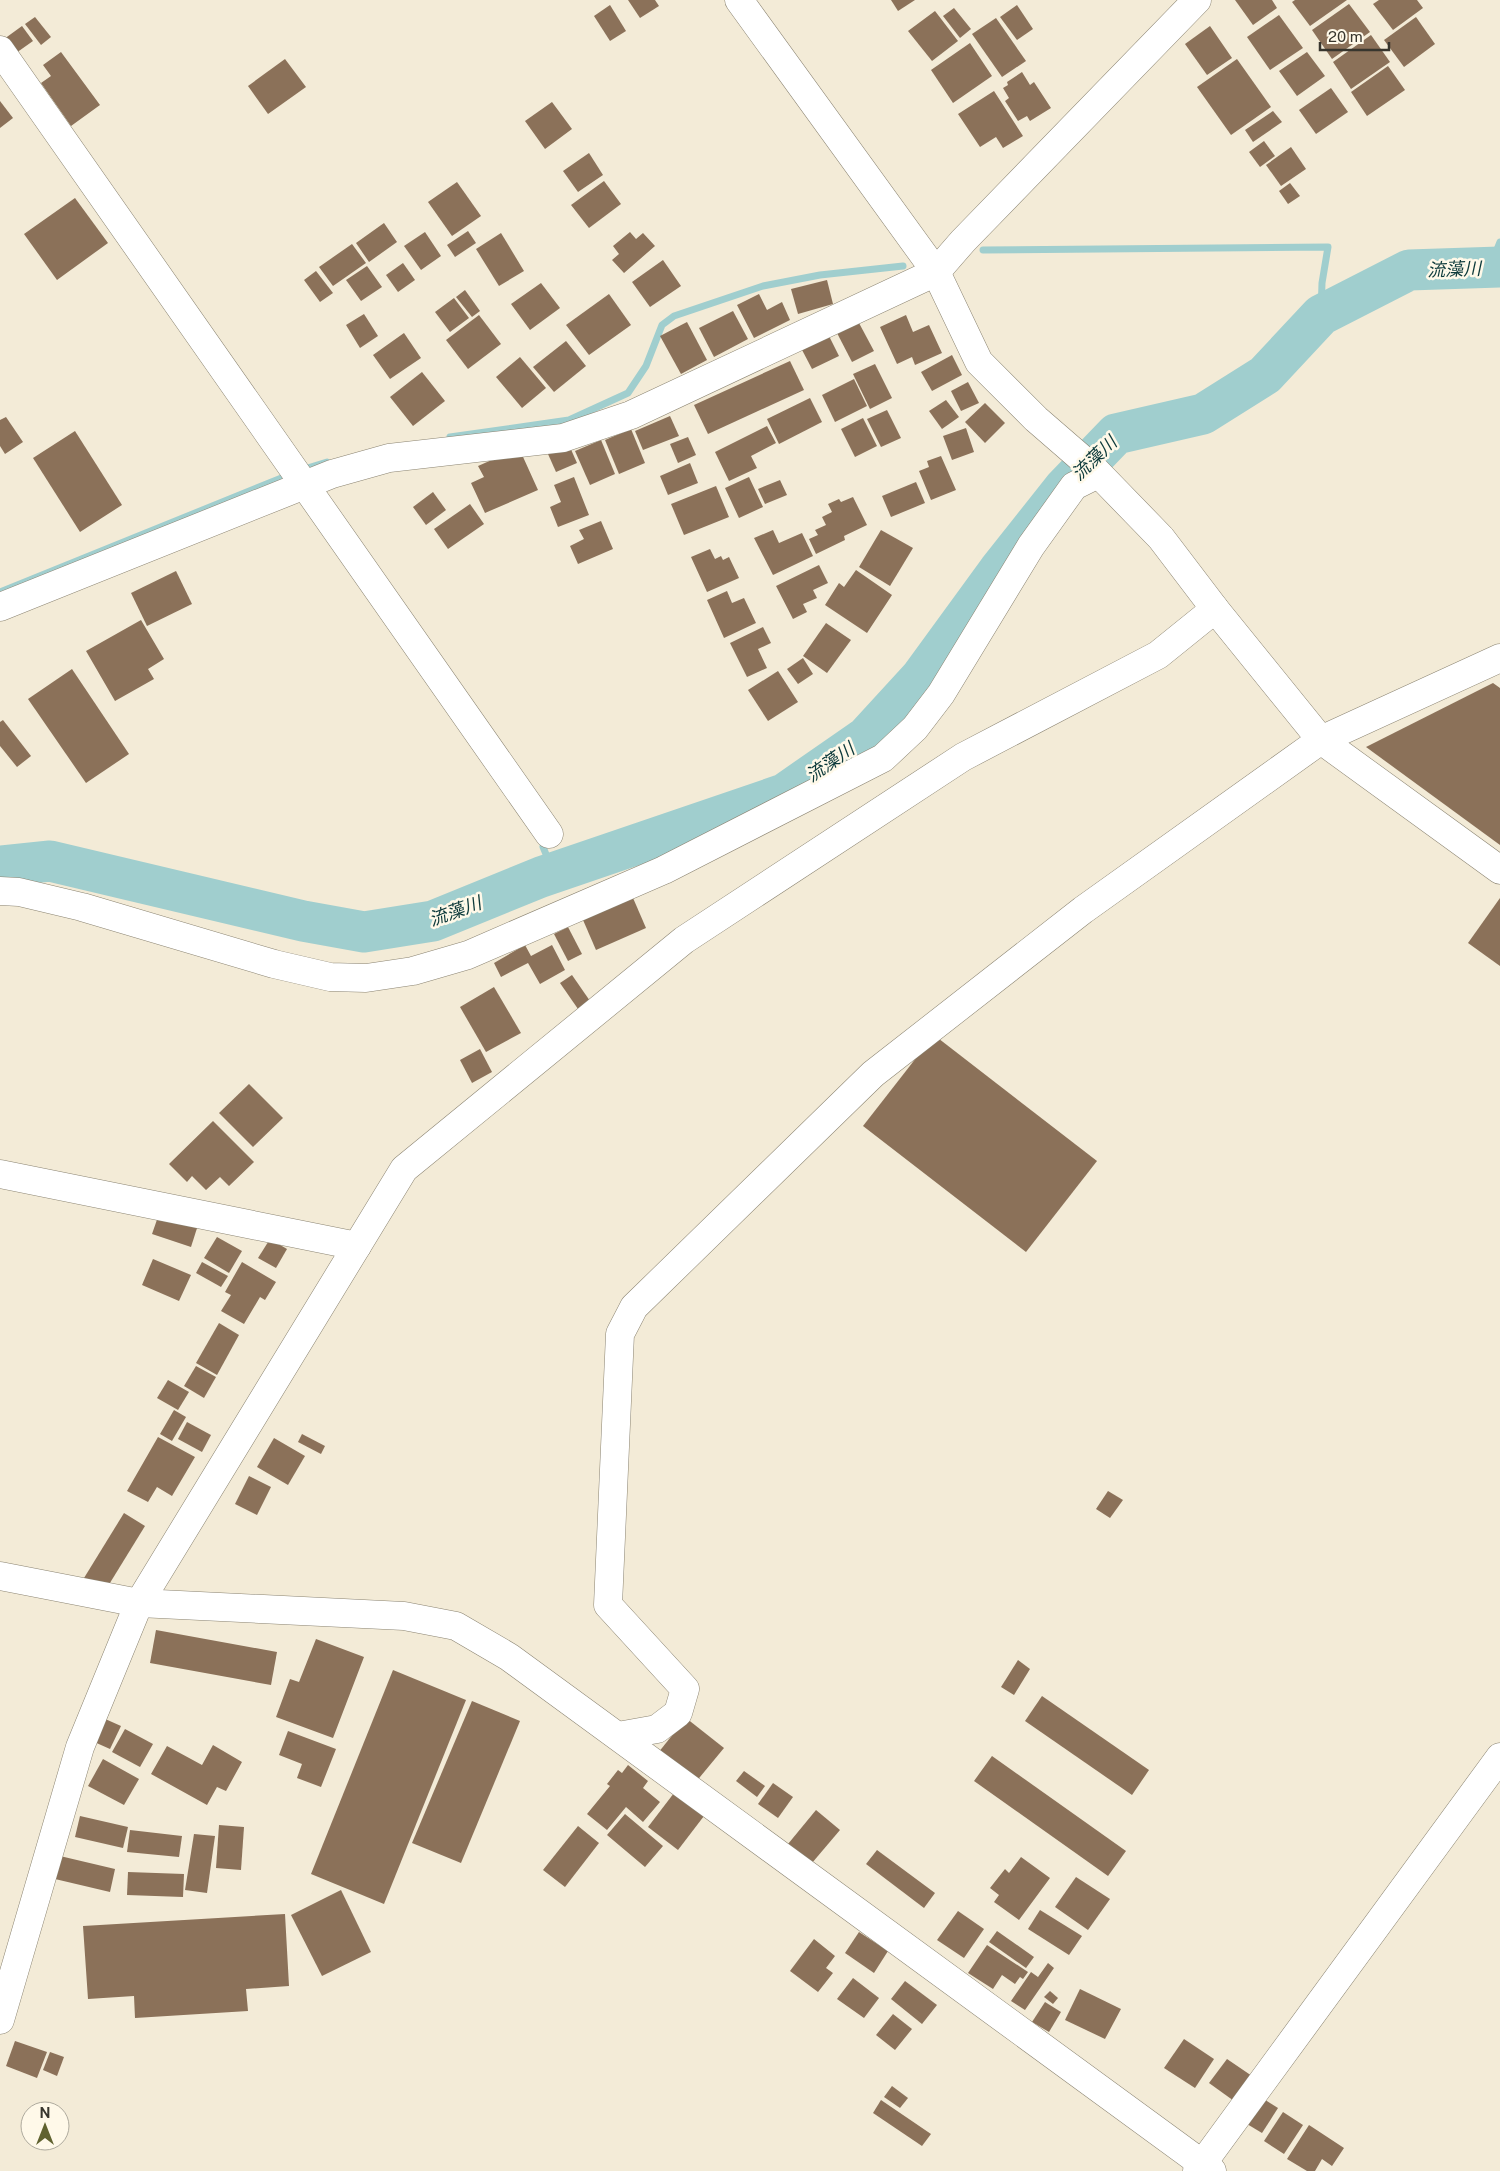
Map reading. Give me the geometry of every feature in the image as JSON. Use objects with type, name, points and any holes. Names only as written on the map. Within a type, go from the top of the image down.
[{"type":"street","points":[[739,0],[936,272],[979,362],[1036,419],[1097,473],[1161,538],[1214,609],[1321,740],[1500,870]]},
{"type":"street","points":[[0,607],[297,474],[332,474],[389,458],[563,438],[631,415],[936,272],[963,240],[1197,0]]},
{"type":"street","points":[[0,50],[549,834]]},
{"type":"street","points":[[0,891],[19,892],[82,907],[274,964],[330,977],[366,978],[413,971],[468,955],[664,870],[883,758],[916,728],[941,694],[1031,546],[1074,486],[1097,473]]},
{"type":"street","points":[[0,2020],[80,1747],[139,1602],[398,1178],[684,940],[963,757],[1158,655],[1214,609]]},
{"type":"street","points":[[618,1736],[657,1729],[678,1713],[685,1689],[608,1605],[620,1334],[634,1307],[873,1074],[1083,910],[1321,740],[1500,658]]},
{"type":"street","points":[[0,1174],[356,1246]]},
{"type":"street","points":[[0,1576],[139,1602],[404,1616],[456,1626],[509,1657],[618,1736],[1204,2169],[1500,1757]]},
{"type":"building","points":[[628,0],[655,0],[659,6],[640,18]]},
{"type":"building","points":[[891,0],[915,0],[898,11]]},
{"type":"building","points":[[1235,0],[1272,0],[1277,8],[1253,25]]},
{"type":"building","points":[[1295,0],[1347,0],[1310,26],[1292,2]]},
{"type":"building","points":[[1379,0],[1417,0],[1423,8],[1393,30],[1373,4]]},
{"type":"building","points":[[1349,4],[1370,32],[1332,59],[1312,30]]},
{"type":"building","points":[[610,5],[626,31],[610,41],[594,16]]},
{"type":"building","points":[[1017,5],[1033,29],[1017,40],[1000,17]]},
{"type":"building","points":[[954,8],[971,29],[960,38],[943,16]]},
{"type":"building","points":[[935,11],[958,41],[932,61],[908,31]]},
{"type":"building","points":[[1279,15],[1303,48],[1270,70],[1247,37]]},
{"type":"building","points":[[35,17],[51,37],[41,45],[25,24]]},
{"type":"building","points":[[1416,17],[1435,44],[1404,67],[1384,40]]},
{"type":"building","points":[[996,18],[1026,61],[1002,77],[972,34]]},
{"type":"building","points":[[22,26],[33,41],[9,58],[0,42]]},
{"type":"building","points":[[1210,26],[1232,58],[1207,75],[1185,44]]},
{"type":"building","points":[[1371,35],[1390,62],[1351,89],[1333,62]]},
{"type":"building","points":[[970,43],[992,76],[953,103],[931,70]]},
{"type":"building","points":[[61,52],[100,105],[71,126],[41,83],[51,76],[43,65]]},
{"type":"building","points":[[1307,52],[1325,76],[1297,96],[1279,71]]},
{"type":"building","points":[[285,59],[306,87],[268,114],[248,86]]},
{"type":"building","points":[[1237,59],[1271,107],[1231,135],[1197,87]]},
{"type":"building","points":[[1388,66],[1405,90],[1367,116],[1351,92]]},
{"type":"building","points":[[1022,72],[1030,85],[1034,82],[1051,108],[1030,121],[1027,116],[1018,121],[1005,101],[1009,98],[1003,88],[1008,85],[1007,82]]},
{"type":"building","points":[[1331,88],[1348,112],[1316,134],[1299,110]]},
{"type":"building","points":[[994,91],[1023,136],[1003,148],[996,137],[980,147],[958,114]]},
{"type":"building","points":[[0,101],[13,118],[0,128]]},
{"type":"building","points":[[552,102],[572,129],[545,149],[525,121]]},
{"type":"building","points":[[1273,111],[1282,122],[1253,142],[1245,130]]},
{"type":"building","points":[[1264,141],[1275,156],[1260,167],[1249,152]]},
{"type":"building","points":[[1291,147],[1306,169],[1281,186],[1266,165]]},
{"type":"building","points":[[589,153],[603,175],[578,192],[563,171]]},
{"type":"building","points":[[604,181],[621,204],[589,228],[571,205]]},
{"type":"building","points":[[457,182],[481,216],[452,236],[428,202]]},
{"type":"building","points":[[1290,183],[1300,196],[1288,204],[1279,191]]},
{"type":"building","points":[[75,198],[108,243],[57,280],[24,234]]},
{"type":"building","points":[[384,223],[397,242],[369,262],[356,243]]},
{"type":"building","points":[[468,231],[476,243],[455,257],[447,245]]},
{"type":"building","points":[[425,232],[441,256],[421,270],[404,246]]},
{"type":"building","points":[[630,232],[636,239],[643,233],[655,246],[624,273],[612,260],[619,254],[613,246]]},
{"type":"building","points":[[501,233],[524,271],[499,286],[476,249]]},
{"type":"building","points":[[352,244],[366,263],[333,286],[319,267]]},
{"type":"building","points":[[663,260],[681,286],[650,307],[632,282]]},
{"type":"building","points":[[403,263],[415,280],[398,292],[386,275]]},
{"type":"building","points":[[367,266],[382,287],[361,301],[346,280]]},
{"type":"building","points":[[316,271],[333,293],[320,302],[304,280]]},
{"type":"building","points":[[827,280],[833,304],[798,314],[791,289]]},
{"type":"building","points":[[541,283],[560,308],[530,330],[511,304]]},
{"type":"building","points":[[465,290],[480,311],[472,317],[456,297]]},
{"type":"building","points":[[609,294],[631,325],[589,355],[566,325]]},
{"type":"building","points":[[759,294],[767,310],[782,302],[790,320],[754,338],[737,305]]},
{"type":"building","points":[[454,298],[469,318],[450,332],[435,312]]},
{"type":"building","points":[[733,311],[748,339],[714,357],[699,328]]},
{"type":"building","points":[[364,314],[378,336],[360,348],[346,325]]},
{"type":"building","points":[[479,315],[501,344],[468,369],[446,340]]},
{"type":"building","points":[[906,315],[913,332],[929,325],[942,353],[915,365],[912,357],[897,364],[880,327]]},
{"type":"building","points":[[687,322],[707,360],[681,374],[660,336]]},
{"type":"building","points":[[859,323],[874,351],[852,362],[837,333]]},
{"type":"building","points":[[827,332],[839,356],[812,369],[800,346]]},
{"type":"building","points":[[404,333],[421,358],[390,379],[373,355]]},
{"type":"building","points":[[566,341],[586,366],[554,392],[533,367]]},
{"type":"building","points":[[952,355],[962,375],[932,391],[921,372]]},
{"type":"building","points":[[520,357],[546,388],[522,408],[496,377]]},
{"type":"building","points":[[790,361],[804,390],[708,434],[694,405]]},
{"type":"building","points":[[875,364],[892,398],[870,409],[853,374]]},
{"type":"building","points":[[422,372],[445,401],[413,426],[390,397]]},
{"type":"building","points":[[854,379],[867,406],[835,422],[822,395]]},
{"type":"building","points":[[968,382],[979,403],[961,411],[951,391]]},
{"type":"building","points":[[810,398],[822,422],[779,444],[767,419]]},
{"type":"building","points":[[946,400],[959,417],[942,429],[929,411]]},
{"type":"building","points":[[985,403],[1005,423],[985,443],[965,422]]},
{"type":"building","points":[[887,410],[901,438],[881,447],[867,419]]},
{"type":"building","points":[[670,416],[679,436],[643,450],[635,431]]},
{"type":"building","points":[[6,417],[23,442],[5,454],[0,446],[0,420]]},
{"type":"building","points":[[863,418],[877,446],[855,457],[841,429]]},
{"type":"building","points":[[767,426],[776,443],[751,456],[757,468],[729,481],[715,452]]},
{"type":"building","points":[[966,428],[974,452],[952,460],[943,436]]},
{"type":"building","points":[[631,429],[645,463],[619,474],[605,440]]},
{"type":"building","points":[[75,431],[122,505],[80,532],[33,458]]},
{"type":"building","points":[[688,437],[696,455],[678,463],[670,444]]},
{"type":"building","points":[[601,440],[615,474],[590,485],[575,451]]},
{"type":"building","points":[[569,445],[577,463],[556,472],[548,454]]},
{"type":"building","points":[[519,448],[538,490],[485,513],[471,483],[484,477],[478,466]]},
{"type":"building","points":[[941,456],[956,490],[931,500],[919,471],[929,467],[927,461]]},
{"type":"building","points":[[690,463],[698,483],[668,495],[660,476]]},
{"type":"building","points":[[574,477],[589,515],[558,527],[550,507],[561,502],[554,485]]},
{"type":"building","points":[[749,477],[763,507],[739,518],[725,488]]},
{"type":"building","points":[[780,480],[787,495],[765,504],[758,489]]},
{"type":"building","points":[[916,482],[925,503],[891,517],[882,496]]},
{"type":"building","points":[[716,486],[729,517],[684,535],[671,504]]},
{"type":"building","points":[[433,492],[446,510],[426,525],[413,507]]},
{"type":"building","points":[[853,497],[867,525],[844,536],[845,540],[816,554],[809,539],[818,535],[815,530],[826,525],[822,517],[832,512],[828,504],[839,499],[841,502]]},
{"type":"building","points":[[470,504],[484,524],[448,549],[434,529]]},
{"type":"building","points":[[601,521],[613,549],[578,564],[570,546],[584,539],[579,530]]},
{"type":"building","points":[[773,530],[779,543],[802,533],[813,556],[773,575],[754,538]]},
{"type":"building","points":[[881,530],[913,548],[890,586],[859,567]]},
{"type":"building","points":[[710,549],[715,559],[721,556],[723,560],[729,557],[739,578],[707,592],[691,557]]},
{"type":"building","points":[[819,565],[828,583],[813,590],[817,598],[803,604],[807,612],[793,619],[776,586]]},
{"type":"building","points":[[856,570],[892,595],[867,633],[825,605],[839,583],[844,587]]},
{"type":"building","points":[[176,571],[192,604],[147,626],[131,593]]},
{"type":"building","points":[[727,591],[732,603],[744,598],[756,623],[724,638],[707,600]]},
{"type":"building","points":[[141,620],[164,659],[148,669],[154,679],[115,701],[86,651]]},
{"type":"building","points":[[826,623],[851,640],[827,673],[803,656]]},
{"type":"building","points":[[763,627],[771,643],[758,649],[767,668],[747,677],[730,643]]},
{"type":"building","points":[[803,658],[813,674],[798,684],[787,669]]},
{"type":"building","points":[[72,669],[129,754],[86,783],[28,699]]},
{"type":"building","points":[[778,671],[798,702],[768,721],[748,690]]},
{"type":"building","points":[[1493,683],[1500,688],[1500,845],[1366,747]]},
{"type":"building","points":[[3,720],[31,756],[17,767],[0,746],[0,722]]},
{"type":"building","points":[[630,891],[646,928],[596,950],[580,913]]},
{"type":"building","points":[[1500,898],[1500,966],[1468,943]]},
{"type":"building","points":[[568,927],[582,954],[568,961],[554,934]]},
{"type":"building","points":[[525,945],[531,956],[552,945],[565,970],[540,984],[528,963],[501,977],[494,963]]},
{"type":"building","points":[[572,975],[590,1001],[578,1009],[560,983]]},
{"type":"building","points":[[494,987],[521,1033],[486,1052],[460,1007]]},
{"type":"building","points":[[934,1035],[1097,1161],[1026,1252],[863,1126]]},
{"type":"building","points":[[480,1049],[492,1072],[472,1083],[460,1060]]},
{"type":"building","points":[[249,1084],[283,1118],[253,1147],[219,1113]]},
{"type":"building","points":[[213,1121],[254,1162],[229,1186],[220,1177],[206,1190],[192,1176],[187,1182],[169,1164]]},
{"type":"building","points":[[160,1211],[198,1225],[191,1247],[152,1234]]},
{"type":"building","points":[[217,1237],[242,1251],[229,1273],[204,1258]]},
{"type":"building","points":[[270,1239],[287,1249],[276,1268],[258,1258]]},
{"type":"building","points":[[153,1259],[191,1275],[179,1301],[142,1285]]},
{"type":"building","points":[[202,1262],[228,1276],[221,1287],[196,1273]]},
{"type":"building","points":[[242,1262],[276,1282],[265,1300],[260,1297],[244,1324],[221,1311],[231,1295],[225,1292]]},
{"type":"building","points":[[219,1323],[239,1335],[217,1375],[196,1363]]},
{"type":"building","points":[[196,1366],[216,1377],[204,1398],[184,1386]]},
{"type":"building","points":[[168,1380],[189,1392],[178,1410],[157,1398]]},
{"type":"building","points":[[174,1410],[186,1417],[172,1441],[160,1434]]},
{"type":"building","points":[[187,1422],[211,1435],[202,1452],[178,1439]]},
{"type":"building","points":[[302,1434],[325,1446],[321,1454],[298,1442]]},
{"type":"building","points":[[158,1437],[195,1457],[172,1496],[157,1487],[148,1502],[127,1491]]},
{"type":"building","points":[[274,1438],[305,1456],[288,1485],[257,1467]]},
{"type":"building","points":[[249,1476],[271,1487],[257,1515],[235,1504]]},
{"type":"building","points":[[1108,1491],[1123,1500],[1110,1518],[1096,1509]]},
{"type":"building","points":[[124,1513],[145,1526],[105,1591],[84,1578]]},
{"type":"building","points":[[156,1630],[277,1652],[271,1685],[150,1663]]},
{"type":"building","points":[[316,1639],[364,1657],[333,1738],[276,1717],[290,1679],[299,1682]]},
{"type":"building","points":[[1018,1660],[1030,1669],[1014,1695],[1001,1687]]},
{"type":"building","points":[[393,1670],[466,1700],[384,1904],[311,1874]]},
{"type":"building","points":[[1042,1696],[1149,1770],[1132,1795],[1025,1721]]},
{"type":"building","points":[[472,1701],[520,1721],[461,1863],[412,1843]]},
{"type":"building","points":[[103,1718],[121,1726],[110,1749],[92,1741]]},
{"type":"building","points":[[686,1718],[724,1748],[695,1783],[658,1753]]},
{"type":"building","points":[[125,1729],[153,1744],[140,1767],[112,1752]]},
{"type":"building","points":[[288,1731],[336,1749],[321,1787],[297,1778],[302,1764],[279,1755]]},
{"type":"building","points":[[213,1745],[242,1762],[226,1791],[217,1787],[207,1805],[151,1774],[167,1746],[202,1765]]},
{"type":"building","points":[[992,1756],[1126,1851],[1108,1876],[974,1781]]},
{"type":"building","points":[[103,1759],[139,1779],[124,1805],[88,1786]]},
{"type":"building","points":[[628,1765],[648,1781],[643,1788],[660,1802],[643,1822],[626,1807],[607,1830],[587,1814],[610,1786],[607,1784],[618,1770],[622,1773]]},
{"type":"building","points":[[744,1771],[765,1786],[757,1797],[736,1781]]},
{"type":"building","points":[[773,1783],[793,1797],[778,1818],[758,1804]]},
{"type":"building","points":[[674,1793],[704,1816],[678,1850],[648,1827]]},
{"type":"building","points":[[816,1810],[840,1830],[812,1863],[788,1844]]},
{"type":"building","points":[[625,1814],[663,1846],[645,1867],[607,1835]]},
{"type":"building","points":[[80,1816],[128,1827],[123,1848],[75,1837]]},
{"type":"building","points":[[219,1825],[244,1827],[241,1870],[216,1868]]},
{"type":"building","points":[[578,1826],[599,1843],[565,1887],[543,1870]]},
{"type":"building","points":[[130,1830],[182,1836],[179,1857],[127,1852]]},
{"type":"building","points":[[194,1834],[215,1836],[207,1893],[185,1890]]},
{"type":"building","points":[[877,1850],[935,1893],[924,1908],[866,1864]]},
{"type":"building","points":[[60,1856],[115,1869],[110,1892],[55,1879]]},
{"type":"building","points":[[1021,1857],[1050,1878],[1019,1920],[994,1902],[999,1895],[990,1888],[1005,1869],[1009,1873]]},
{"type":"building","points":[[128,1872],[184,1874],[183,1897],[127,1895]]},
{"type":"building","points":[[1076,1877],[1110,1899],[1088,1930],[1055,1907]]},
{"type":"building","points":[[341,1890],[371,1952],[322,1976],[291,1915]]},
{"type":"building","points":[[1040,1910],[1082,1936],[1069,1955],[1028,1929]]},
{"type":"building","points":[[958,1911],[984,1929],[964,1958],[937,1940]]},
{"type":"building","points":[[285,1914],[289,1986],[246,1989],[248,2011],[135,2018],[134,1996],[88,1999],[83,1926]]},
{"type":"building","points":[[997,1931],[1034,1957],[1026,1968],[989,1942]]},
{"type":"building","points":[[859,1932],[888,1951],[874,1973],[845,1953]]},
{"type":"building","points":[[814,1939],[835,1956],[826,1968],[833,1973],[818,1992],[790,1971]]},
{"type":"building","points":[[987,1945],[1028,1972],[1023,1979],[1020,1977],[1015,1984],[1002,1975],[993,1989],[968,1973]]},
{"type":"building","points":[[1048,1963],[1054,1968],[1025,2010],[1011,2001],[1031,1972],[1038,1977]]},
{"type":"building","points":[[853,1978],[879,1998],[864,2018],[837,1999]]},
{"type":"building","points":[[905,1981],[937,2005],[922,2024],[891,1999]]},
{"type":"building","points":[[1080,1989],[1121,2009],[1105,2039],[1065,2020]]},
{"type":"building","points":[[1050,1991],[1058,1998],[1053,2004],[1044,1997]]},
{"type":"building","points":[[1045,2002],[1061,2012],[1049,2032],[1032,2022]]},
{"type":"building","points":[[893,2014],[912,2029],[895,2050],[876,2035]]},
{"type":"building","points":[[1184,2039],[1214,2059],[1195,2088],[1164,2068]]},
{"type":"building","points":[[15,2041],[47,2052],[37,2078],[6,2066]]},
{"type":"building","points":[[50,2052],[64,2057],[57,2076],[43,2070]]},
{"type":"building","points":[[1227,2059],[1252,2076],[1234,2101],[1209,2083]]},
{"type":"building","points":[[892,2086],[908,2098],[900,2108],[884,2097]]},
{"type":"building","points":[[1259,2096],[1278,2108],[1262,2133],[1242,2121]]},
{"type":"building","points":[[881,2100],[931,2134],[922,2146],[873,2113]]},
{"type":"building","points":[[1283,2112],[1303,2125],[1284,2154],[1264,2141]]},
{"type":"building","points":[[1309,2125],[1344,2148],[1332,2166],[1322,2159],[1315,2171],[1307,2171],[1287,2159]]},
{"type":"waterway","points":[[1490,267],[1500,242]]},
{"type":"waterway","points":[[983,250],[1328,247],[1322,283],[1321,315]]},
{"type":"waterway","points":[[450,437],[569,420],[628,393],[646,366],[662,325],[674,316],[763,286],[820,275],[903,266]]},
{"type":"waterway","name":"流藻川","points":[[0,866],[50,861],[303,921],[364,932],[433,921],[541,877],[784,794],[866,737],[921,677],[999,570],[1064,488],[1116,434],[1203,414],[1265,375],[1321,315],[1409,270],[1500,267]]},
{"type":"waterway","points":[[301,470],[327,462]]},
{"type":"waterway","points":[[0,592],[284,477]]},
{"type":"waterway","points":[[541,877],[548,859],[543,847]]}]
